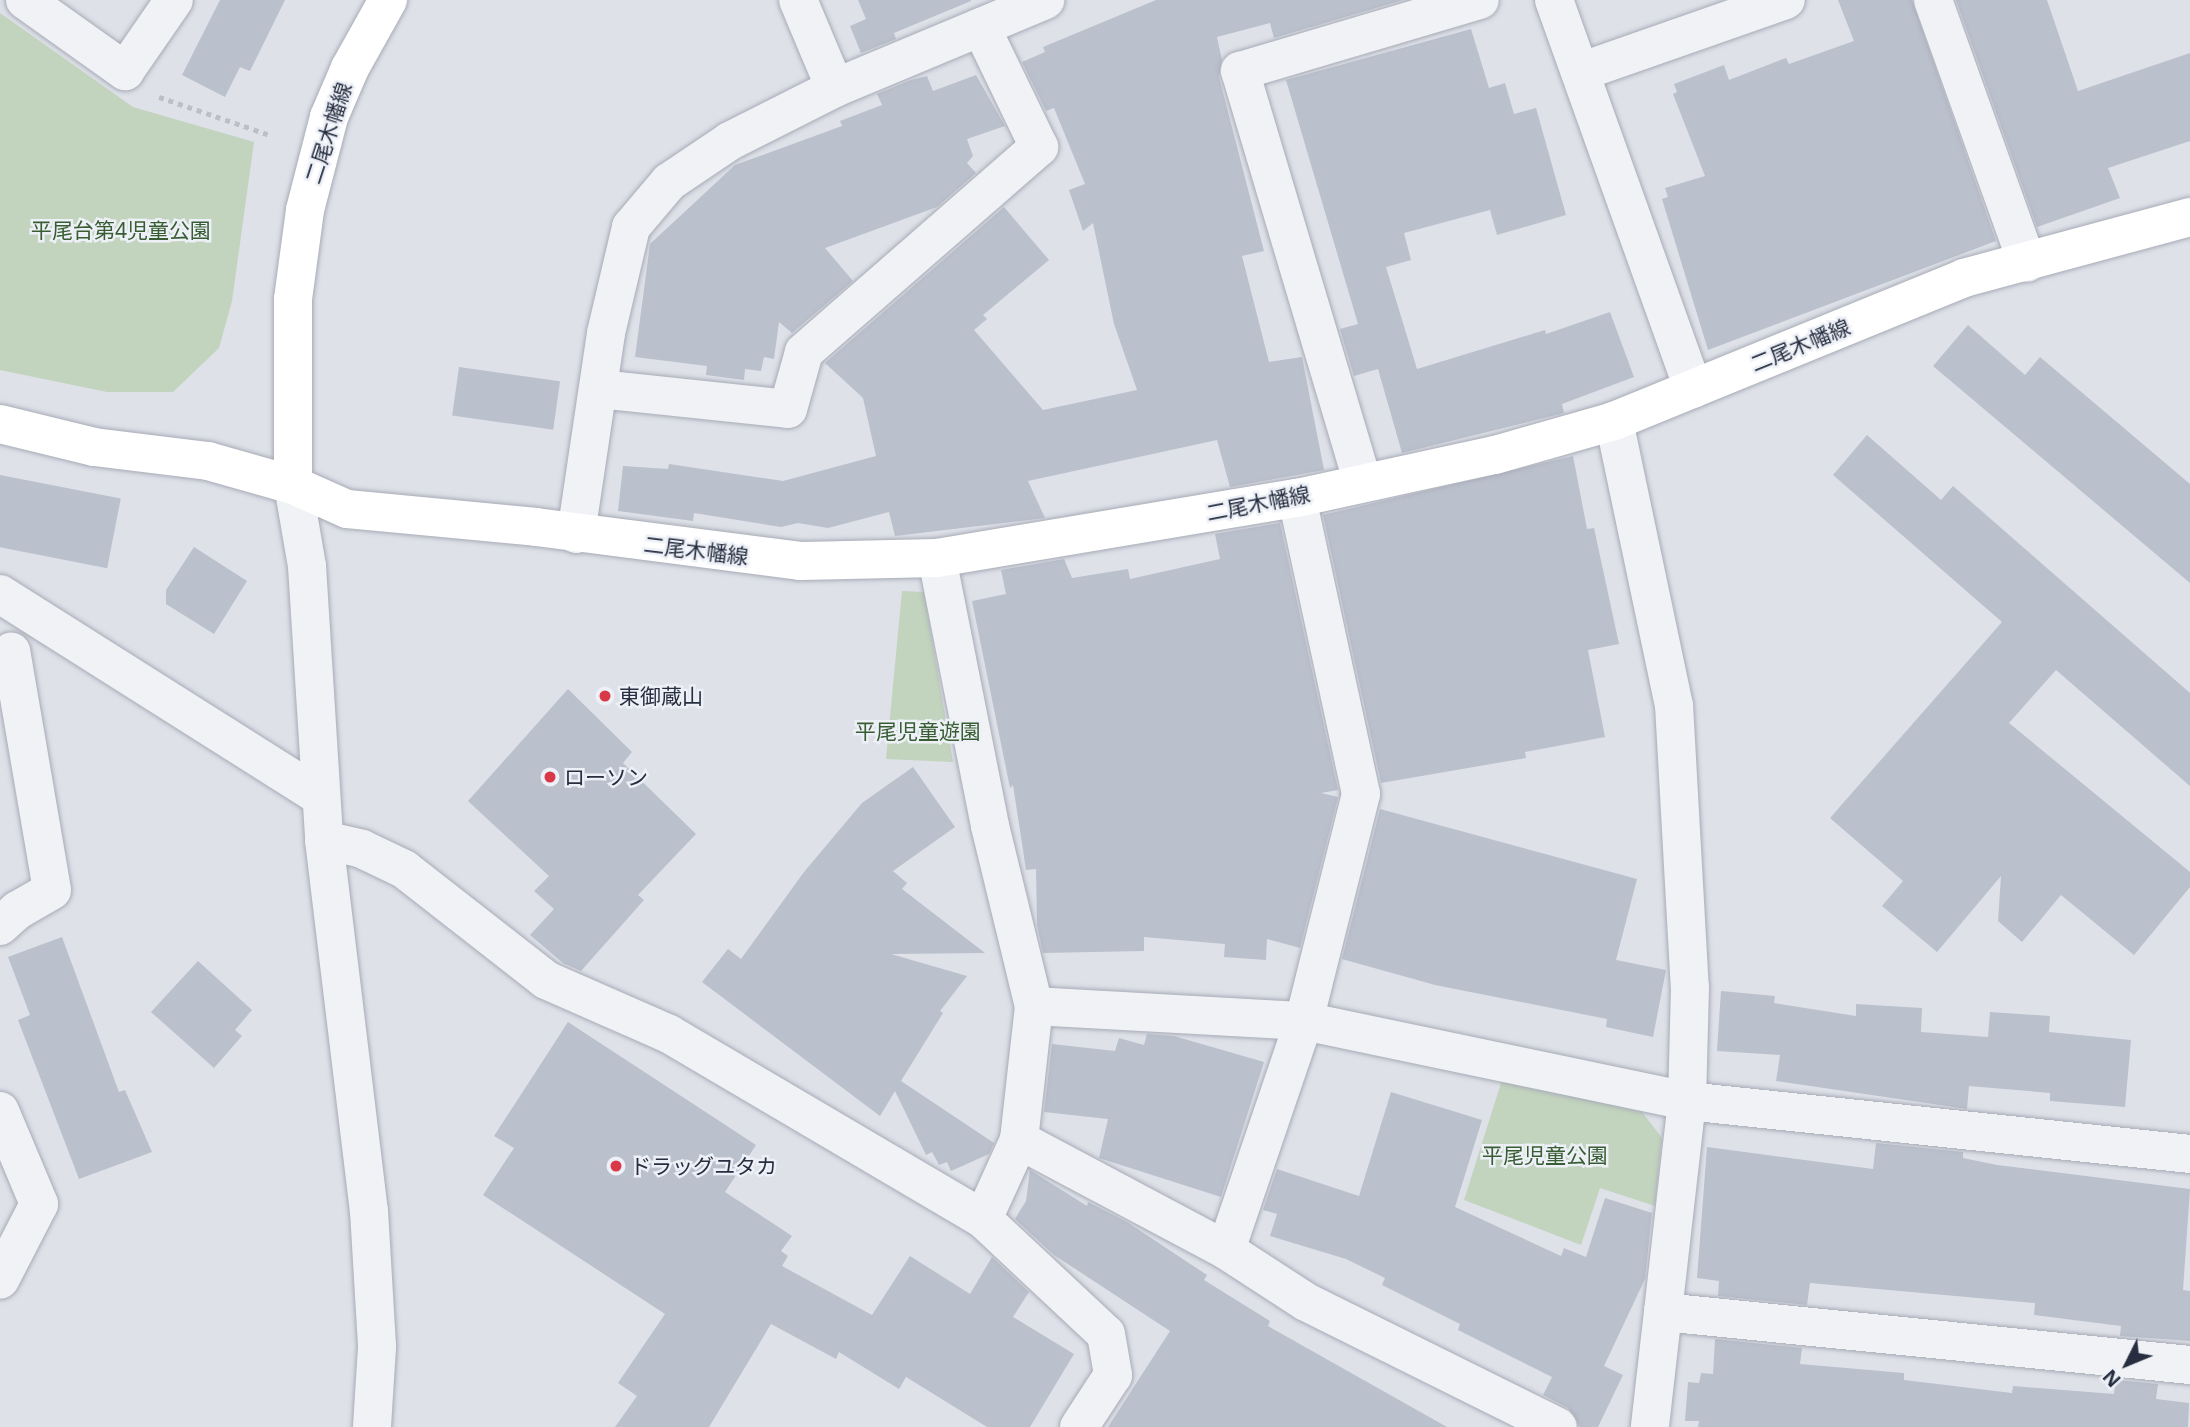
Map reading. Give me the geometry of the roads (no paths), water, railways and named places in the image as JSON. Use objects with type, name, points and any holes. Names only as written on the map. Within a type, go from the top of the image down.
[{"type":"main road","name":"二尾木幡線","points":[[293,485],[293,299],[305,210],[330,117],[350,68],[388,0]]},
{"type":"main road","name":"二尾木幡線","points":[[0,424],[94,447],[208,461],[293,485],[347,509],[800,561],[937,558],[1297,498],[1362,480],[1495,455],[1614,421],[1964,278],[2190,217]]},
{"type":"street","points":[[25,0],[125,71],[174,0]]},
{"type":"street","points":[[798,0],[835,88]]},
{"type":"street","points":[[576,534],[606,333],[631,227],[669,183],[730,141],[835,88],[1045,0]]},
{"type":"street","points":[[1362,480],[1240,71],[1480,0]]},
{"type":"street","points":[[1554,0],[1692,389]]},
{"type":"street","points":[[1580,72],[1786,0]]},
{"type":"street","points":[[1933,0],[2027,263]]},
{"type":"street","points":[[599,389],[788,409],[804,352],[1039,147],[981,27]]},
{"type":"street","points":[[1614,421],[1674,705],[1690,987],[1687,1101],[1650,1427]]},
{"type":"street","points":[[293,485],[307,566],[324,840],[369,1211],[377,1347],[372,1427]]},
{"type":"street","points":[[1226,1250],[1304,1021],[1362,794],[1297,498]]},
{"type":"street","points":[[937,558],[990,826],[1034,1006],[1019,1140],[983,1219]]},
{"type":"street","points":[[0,594],[320,796]]},
{"type":"street","points":[[0,926],[18,910],[52,890],[10,650]]},
{"type":"street","points":[[324,840],[362,849],[404,869],[546,980],[669,1034],[983,1219],[1106,1335],[1113,1375],[1079,1427]]},
{"type":"street","points":[[1034,1006],[1304,1021],[1687,1101],[2190,1154]]},
{"type":"street","points":[[0,1111],[39,1204],[0,1280]]},
{"type":"street","points":[[1019,1140],[1226,1250],[1306,1302],[1558,1427]]},
{"type":"street","points":[[1663,1312],[2190,1365]]},
{"type":"place","name":"東御蔵山","points":[[605,696]]},
{"type":"place","name":"ローソン","points":[[550,777]]},
{"type":"place","name":"ドラッグユタカ","points":[[616,1166]]},
{"type":"park label","name":"平尾台第4児童公園","points":[[121,230]]},
{"type":"park label","name":"平尾児童遊園","points":[[918,731]]},
{"type":"park label","name":"平尾児童公園","points":[[1545,1155]]}]
